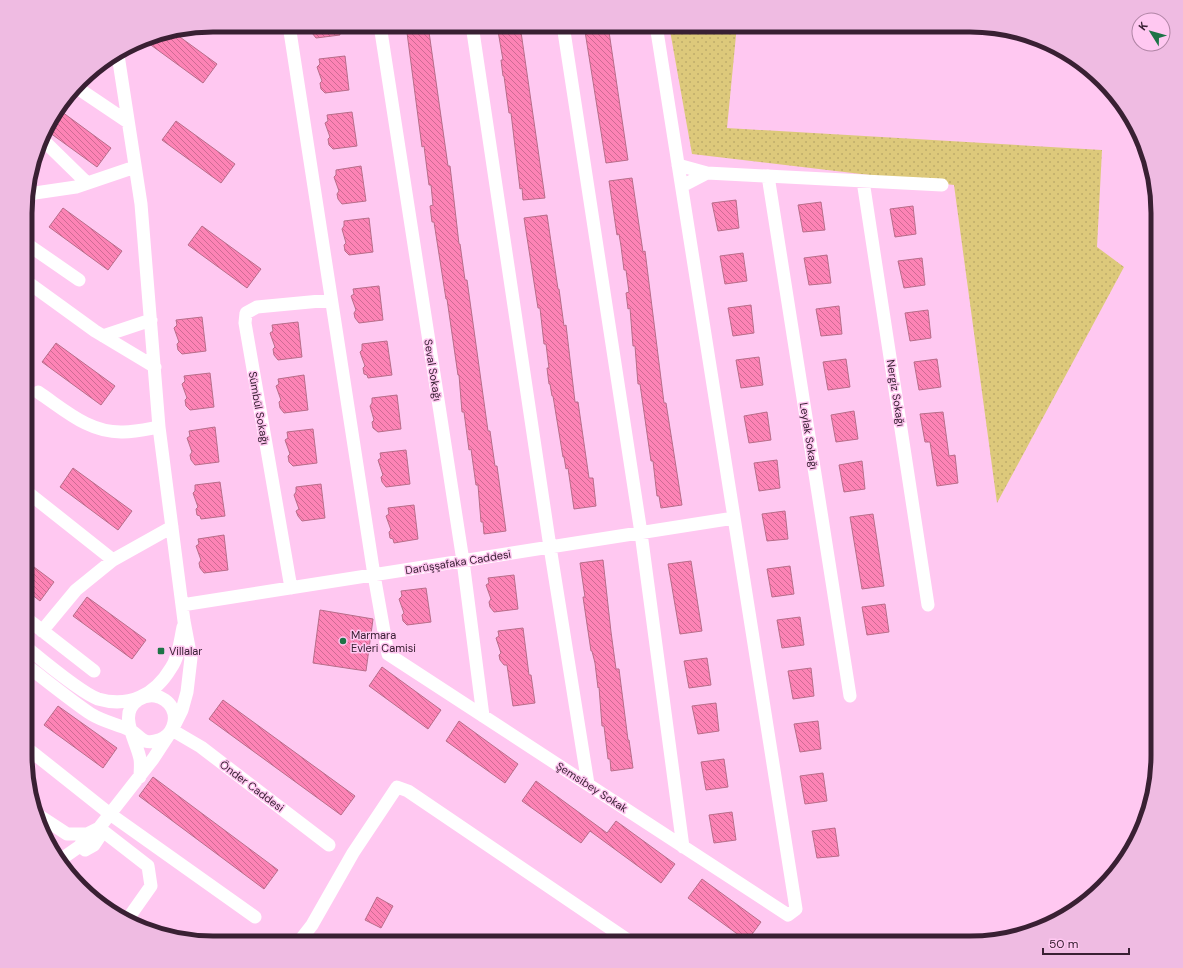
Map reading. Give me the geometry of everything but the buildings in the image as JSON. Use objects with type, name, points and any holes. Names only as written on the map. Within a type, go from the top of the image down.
[{"type":"street","points":[[290,32],[374,575]]},
{"type":"street","name":"Seval Sokağı","points":[[381,32],[463,561],[483,716]]},
{"type":"street","points":[[473,32],[550,547],[588,784]]},
{"type":"street","points":[[565,32],[641,533],[684,847]]},
{"type":"street","points":[[657,32],[734,518]]},
{"type":"street","points":[[84,840],[85,850],[94,845],[100,836],[99,828],[140,777],[172,730],[182,710],[187,692],[191,658],[184,621],[159,427],[141,204],[118,58]]},
{"type":"street","points":[[81,90],[128,122]]},
{"type":"street","points":[[46,143],[87,183]]},
{"type":"street","points":[[678,165],[707,173],[942,185]]},
{"type":"street","points":[[33,194],[76,186],[135,167]]},
{"type":"street","points":[[682,186],[707,173]]},
{"type":"street","name":"Leylak Sokağı","points":[[768,176],[850,696]]},
{"type":"street","name":"Nergiz Sokağı","points":[[863,181],[928,606]]},
{"type":"street","points":[[32,248],[79,280]]},
{"type":"street","points":[[32,285],[103,336],[155,367]]},
{"type":"street","name":"Sümbül Sokağı","points":[[291,588],[244,323],[246,313],[257,307],[331,300]]},
{"type":"street","points":[[103,336],[151,320]]},
{"type":"street","points":[[38,392],[89,426],[104,431],[124,432],[159,427]]},
{"type":"street","points":[[32,496],[113,560]]},
{"type":"street","name":"Darüşşafaka Caddesi","points":[[182,605],[734,518]]},
{"type":"street","name":"Şemsibey Sokak","points":[[374,575],[388,654],[788,915],[796,909],[734,518]]},
{"type":"street","points":[[42,631],[76,590],[113,560],[172,527]]},
{"type":"street","points":[[140,777],[140,759],[129,723],[130,711],[136,701],[160,683],[172,668],[179,649],[184,621]]},
{"type":"street","points":[[32,623],[94,671]]},
{"type":"street","points":[[32,652],[85,692],[97,699],[126,701],[151,696],[159,697],[171,706],[174,722],[172,730],[156,742],[142,740],[131,731],[111,724],[92,714],[32,669]]},
{"type":"street","name":"Önder Caddesi","points":[[172,730],[201,747],[329,845]]},
{"type":"street","points":[[32,752],[110,814],[255,917]]},
{"type":"street","points":[[304,936],[312,926],[353,853],[397,787],[408,791],[622,936]]},
{"type":"street","points":[[45,820],[67,834],[84,840]]},
{"type":"street","points":[[99,828],[148,866],[151,886],[130,916]]},
{"type":"street","points":[[63,857],[84,840]]},
{"type":"shaded area","points":[[670,32],[736,32],[727,128],[1102,150],[1097,247],[1124,267],[997,503],[954,185],[692,154]]},
{"type":"place","name":"Marmara Evleri Camisi","points":[[343,641]]},
{"type":"place","name":"Villalar","points":[[161,651]]}]
